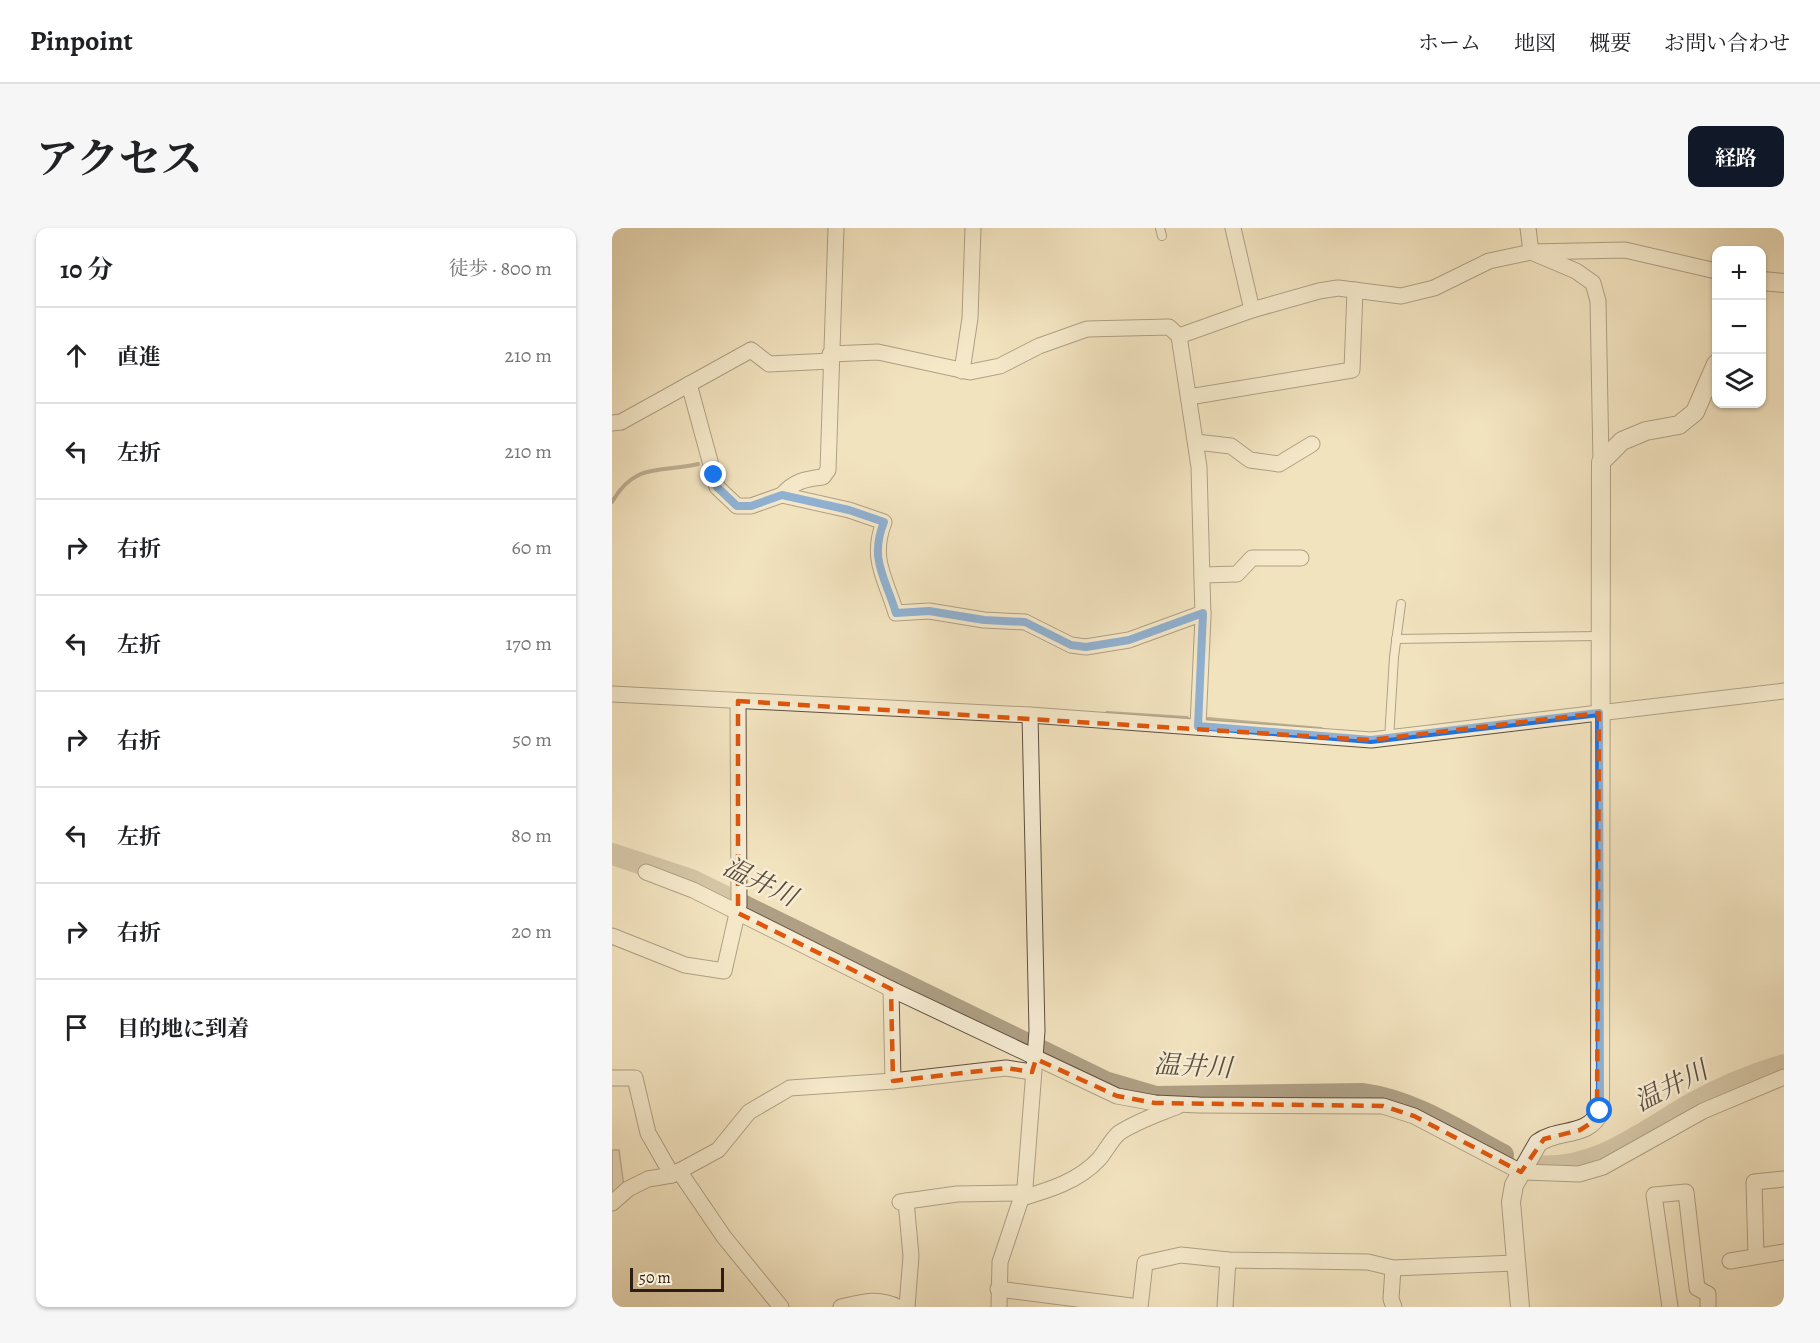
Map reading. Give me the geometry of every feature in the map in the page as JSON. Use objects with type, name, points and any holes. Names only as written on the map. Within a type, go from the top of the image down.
[{"type":"street","points":[[689,384],[717,487],[737,506],[751,506],[782,495],[790,486],[801,480],[823,477],[828,470],[836,228]]},
{"type":"street","points":[[962,371],[970,318],[973,228]]},
{"type":"street","points":[[1233,228],[1252,310]]},
{"type":"street","points":[[1528,228],[1531,252]]},
{"type":"street","points":[[1179,336],[1252,310],[1319,291],[1355,290],[1401,296],[1434,288],[1489,261],[1531,252],[1625,250],[1712,270]]},
{"type":"street","points":[[1520,1307],[1511,1202],[1514,1185],[1525,1164],[1544,1139],[1590,1125],[1600,1111],[1601,462],[1598,301],[1593,283],[1576,271],[1531,252]]},
{"type":"street","points":[[1766,281],[1784,283]]},
{"type":"street","points":[[1189,397],[1352,369],[1355,290]]},
{"type":"street","points":[[612,423],[621,422],[751,350],[769,364],[878,352],[970,372],[1000,366],[1039,346],[1087,329],[1169,327],[1179,336],[1199,467],[1203,613],[1198,726]]},
{"type":"street","points":[[1601,462],[1622,441],[1646,431],[1679,425],[1695,412],[1712,373]]},
{"type":"street","points":[[1196,442],[1231,446],[1250,460],[1279,464],[1312,444]]},
{"type":"street","points":[[782,495],[849,510],[884,522],[877,541],[876,554],[896,613],[929,611],[984,620],[1025,622],[1071,645],[1086,647],[1129,640],[1203,613]]},
{"type":"street","points":[[1202,575],[1237,574],[1252,558],[1301,558]]},
{"type":"street","points":[[612,694],[1030,715],[1371,740],[1784,691]]},
{"type":"street","points":[[612,936],[685,965],[724,971],[738,914],[738,701]]},
{"type":"street","points":[[999,1307],[1000,1262],[1022,1196],[1033,1101],[1035,1057],[1030,715]]},
{"type":"street","points":[[646,872],[693,890],[891,989],[1117,1096],[1155,1103],[1383,1106],[1414,1116],[1525,1164],[1579,1174],[1603,1167],[1703,1111],[1784,1077]]},
{"type":"street","points":[[891,989],[893,1081]]},
{"type":"street","points":[[612,1203],[628,1189],[648,1179],[675,1173],[718,1150],[749,1112],[790,1088],[893,1081],[1006,1068],[1035,1057]]},
{"type":"street","points":[[612,1078],[635,1078],[648,1133],[675,1173],[781,1307]]},
{"type":"street","points":[[907,1307],[911,1256],[903,1202],[957,1194],[1022,1196],[1055,1188],[1080,1174],[1099,1159],[1117,1135],[1131,1126],[1184,1104]]},
{"type":"street","points":[[1756,1256],[1754,1182],[1784,1179]]},
{"type":"street","points":[[1670,1307],[1654,1195],[1686,1192],[1697,1288],[1708,1294],[1708,1307]]},
{"type":"street","points":[[1730,1261],[1784,1252]]},
{"type":"street","points":[[998,1289],[1140,1307],[1145,1263],[1181,1255],[1228,1260],[1368,1262],[1393,1268],[1515,1263]]},
{"type":"street","points":[[1225,1307],[1228,1260]]},
{"type":"street","points":[[1393,1268],[1391,1299],[1394,1307]]},
{"type":"street","points":[[841,1307],[868,1300],[887,1301],[898,1307]]},
{"type":"lane","points":[[1389,739],[1396,639],[1401,604]]},
{"type":"lane","points":[[1396,639],[1599,636]]},
{"type":"highlighted area","points":[[738,701],[1371,740],[1599,713],[1597,1119],[1580,1130],[1544,1139],[1521,1172],[1414,1116],[1383,1106],[1155,1103],[1117,1096],[1036,1059],[1032,1072],[1006,1068],[893,1081],[891,989],[738,913]]},
{"type":"shaded area","points":[[612,1150],[619,1150],[624,1187],[612,1199]]},
{"type":"waterway","points":[[612,502],[621,489],[640,474],[698,464]]},
{"type":"waterway","points":[[1107,713],[1187,718]]},
{"type":"waterway","points":[[1208,719],[1321,729]]},
{"type":"waterway","name":"温井川","points":[[612,854],[691,880],[1105,1082],[1156,1097],[1362,1094],[1400,1103],[1417,1110],[1503,1155]]},
{"type":"waterway","name":"温井川","points":[[1537,1166],[1559,1166],[1600,1155],[1639,1136],[1716,1091],[1784,1065]]},
{"type":"route","points":[[714,475],[717,487],[737,506],[751,506],[782,495],[798,501],[849,510],[884,522],[877,541],[876,554],[896,613],[929,611],[984,620],[1025,622],[1042,628],[1071,645],[1086,647],[1129,640],[1203,613],[1198,726],[1371,740],[1599,713],[1600,1111]]}]
